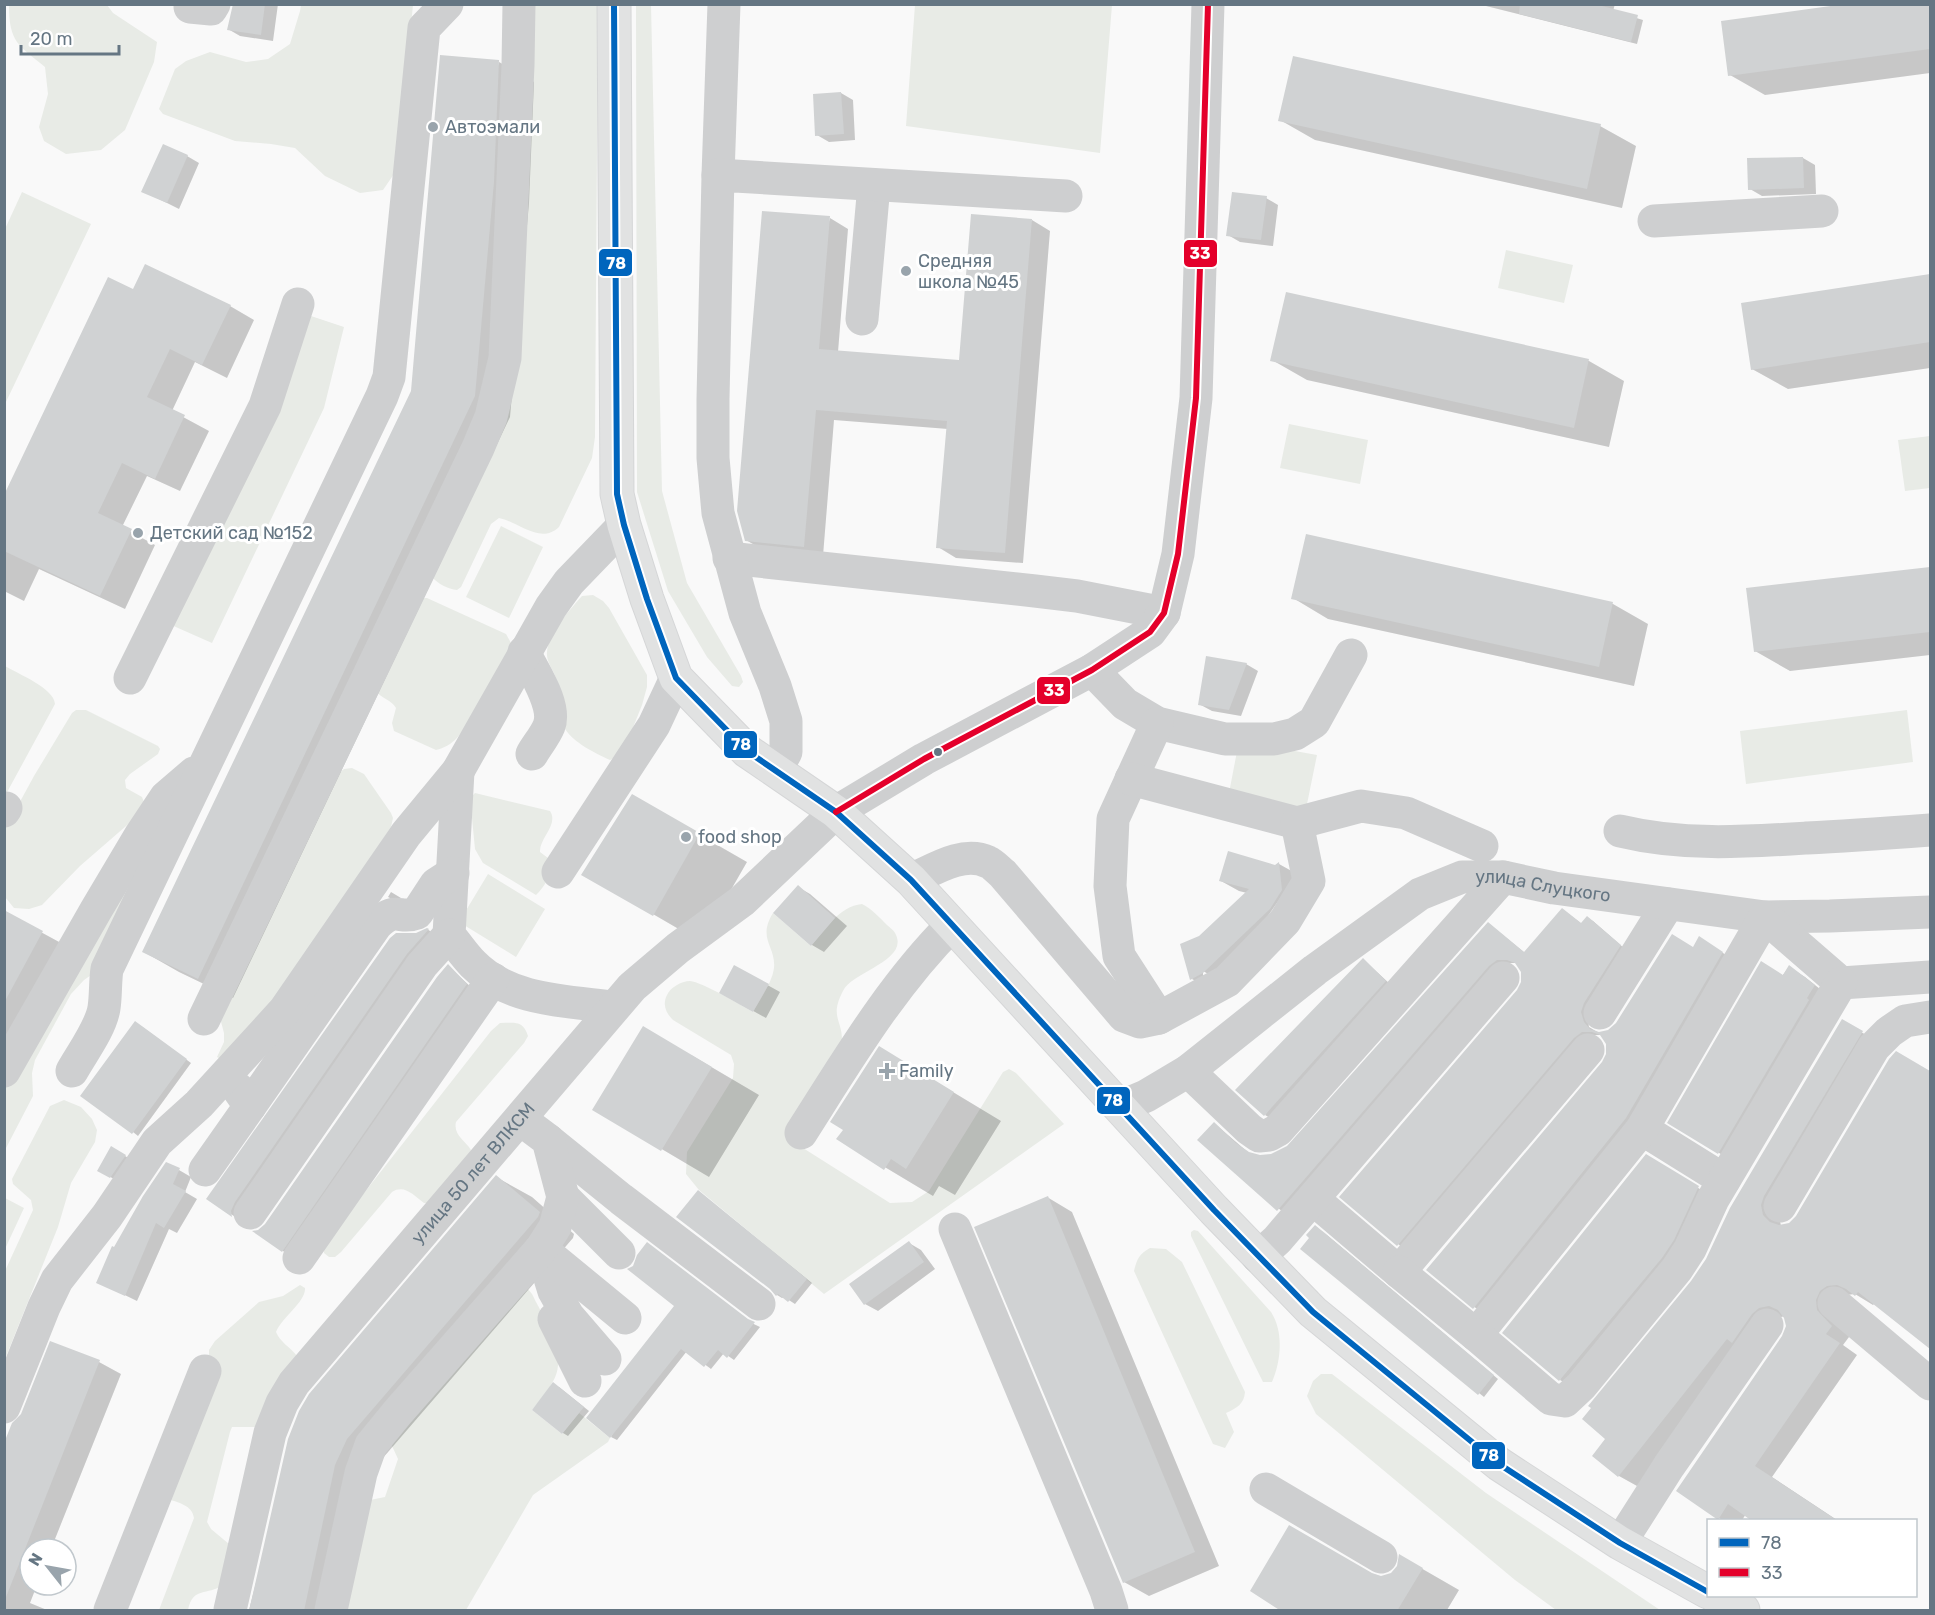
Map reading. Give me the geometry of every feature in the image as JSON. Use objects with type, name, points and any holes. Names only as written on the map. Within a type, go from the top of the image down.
[{"type":"main road","points":[[614,4],[617,494],[624,525],[647,598],[676,678],[747,751],[836,812],[911,880],[1258,1257],[1313,1312],[1499,1464],[1620,1543],[1707,1591]]},
{"type":"main road","points":[[1717,1597],[1743,1611]]},
{"type":"street","points":[[72,1071],[101,1020],[105,1007],[104,988],[107,969],[209,760],[389,377],[427,16],[447,4]]},
{"type":"street","points":[[204,1019],[491,417],[505,357],[518,77],[519,4]]},
{"type":"street","points":[[724,4],[718,175],[713,458],[718,513],[729,558],[745,613],[775,686],[786,722],[786,752],[776,770]]},
{"type":"street","points":[[729,558],[1077,596],[1164,614],[1178,554],[1196,398],[1208,4]]},
{"type":"street","points":[[718,175],[1066,196]]},
{"type":"street","points":[[862,319],[874,185]]},
{"type":"street","points":[[1654,221],[1822,211]]},
{"type":"street","points":[[130,678],[265,406],[298,304]]},
{"type":"street","points":[[4,1407],[57,1280],[107,1216],[157,1142],[199,1104],[284,1011],[406,834],[458,771],[551,607],[569,582],[624,525]]},
{"type":"street","name":"улица 50 лет ВЛКСМ","points":[[230,1611],[270,1433],[282,1403],[294,1383],[632,987],[678,948],[742,901],[836,812],[924,759],[1092,670],[1150,633],[1164,614]]},
{"type":"street","points":[[524,652],[546,696],[550,716],[549,725],[532,754]]},
{"type":"street","points":[[1092,670],[1125,704],[1157,723],[1225,739],[1274,740],[1295,734],[1314,722],[1351,655]]},
{"type":"street","points":[[558,872],[654,724],[676,678]]},
{"type":"street","points":[[1157,723],[1113,819],[1110,886],[1119,956],[1159,1018]]},
{"type":"street","points":[[4,1071],[140,836],[166,798],[209,760]]},
{"type":"street","points":[[458,771],[453,873],[448,914],[449,935],[474,965],[493,980],[515,991],[614,1007]]},
{"type":"street","points":[[1131,779],[1297,823],[1361,806],[1406,813],[1482,846]]},
{"type":"street","points":[[911,880],[946,863],[972,858],[988,862],[1002,874],[1124,1016],[1140,1022],[1159,1018],[1227,981],[1285,921],[1309,881],[1297,823]]},
{"type":"street","points":[[1620,831],[1646,837],[1695,842],[1755,842],[1930,830]]},
{"type":"street","points":[[206,1170],[376,925],[386,916],[395,913],[412,915],[417,913],[436,884],[453,873]]},
{"type":"street","name":"улица Слуцкого","points":[[1120,1107],[1146,1096],[1188,1071],[1315,970],[1420,894],[1462,877],[1503,877],[1554,888],[1765,917],[1930,912]]},
{"type":"street","points":[[1188,1071],[1249,1130],[1259,1136],[1269,1135],[1278,1130],[1503,877]]},
{"type":"street","points":[[1600,1013],[1668,904]]},
{"type":"street","points":[[1476,1335],[1642,1129],[1765,917],[1841,983],[1930,977]]},
{"type":"street","points":[[801,1133],[870,1024],[928,949],[952,925]]},
{"type":"street","points":[[250,1213],[422,965],[449,935]]},
{"type":"street","points":[[1258,1257],[1277,1240],[1503,978]]},
{"type":"street","points":[[299,1258],[493,980]]},
{"type":"street","points":[[1313,1199],[1551,1399],[1565,1401],[1581,1386],[1677,1269],[1690,1249],[1713,1199],[1841,983]]},
{"type":"street","points":[[1780,1206],[1874,1047],[1905,1020],[1930,1017]]},
{"type":"street","points":[[1399,1272],[1588,1050]]},
{"type":"street","points":[[227,1073],[249,1106]]},
{"type":"street","points":[[520,1119],[759,1304]]},
{"type":"street","points":[[1642,1129],[1725,1180]]},
{"type":"street","points":[[331,1611],[361,1473],[372,1445],[398,1412],[542,1249],[555,1227],[563,1197],[548,1140]]},
{"type":"street","points":[[563,1197],[619,1253]]},
{"type":"street","points":[[955,1229],[1106,1591],[1112,1611]]},
{"type":"street","points":[[542,1249],[554,1291],[595,1370]]},
{"type":"street","points":[[542,1249],[626,1318]]},
{"type":"street","points":[[1834,1303],[1930,1384]]},
{"type":"street","points":[[1620,1543],[1669,1466],[1767,1325]]},
{"type":"street","points":[[110,1611],[205,1371]]},
{"type":"street","points":[[1266,1489],[1381,1557]]},
{"type":"shaded area","points":[[9,5],[107,5],[113,13],[157,42],[154,62],[125,130],[101,150],[66,154],[44,141],[39,127],[48,94],[45,67],[17,42],[11,27]]},
{"type":"shaded area","points":[[301,5],[413,5],[396,171],[383,190],[360,193],[325,176],[295,148],[235,141],[163,114],[159,109],[175,69],[186,61],[210,52],[246,62],[268,59],[290,44]]},
{"type":"shaded area","points":[[532,5],[598,5],[595,437],[592,458],[559,527],[552,532],[537,533],[499,518],[491,524],[461,587],[457,590],[443,586],[432,577],[491,453]]},
{"type":"shaded area","points":[[636,5],[651,5],[662,491],[687,583],[741,676],[743,682],[739,687],[732,686],[707,657],[668,591],[637,492]]},
{"type":"shaded area","points":[[915,5],[1112,5],[1100,153],[906,126]]},
{"type":"shaded area","points":[[22,192],[91,224],[5,404],[5,229]]},
{"type":"shaded area","points":[[1506,250],[1573,265],[1564,303],[1498,288]]},
{"type":"shaded area","points":[[305,314],[344,327],[324,408],[212,643],[169,624]]},
{"type":"shaded area","points":[[1289,424],[1368,440],[1360,484],[1280,468]]},
{"type":"shaded area","points":[[1930,436],[1930,488],[1905,491],[1898,440]]},
{"type":"shaded area","points":[[501,526],[543,547],[509,618],[466,597]]},
{"type":"shaded area","points":[[593,595],[609,608],[647,675],[647,687],[632,730],[619,756],[610,760],[579,743],[565,729],[556,678],[547,656],[551,636],[560,622],[582,596]]},
{"type":"shaded area","points":[[421,598],[427,598],[506,634],[511,643],[495,678],[470,721],[454,741],[436,750],[394,731],[392,723],[396,708],[375,690]]},
{"type":"shaded area","points":[[5,666],[49,692],[55,704],[5,796]]},
{"type":"shaded area","points":[[76,710],[86,710],[158,746],[160,749],[158,754],[125,780],[126,788],[142,797],[144,802],[133,820],[80,866],[42,905],[29,909],[14,908],[5,897],[4,831],[34,776]]},
{"type":"shaded area","points":[[1907,710],[1913,762],[1746,784],[1740,731]]},
{"type":"shaded area","points":[[1239,741],[1317,755],[1306,809],[1229,793]]},
{"type":"shaded area","points":[[352,768],[364,774],[391,813],[393,818],[391,827],[279,996],[220,1059],[217,1057],[224,1042],[224,1033],[220,1018],[339,773],[344,769]]},
{"type":"shaded area","points":[[475,793],[550,811],[551,826],[542,842],[540,852],[552,861],[552,865],[545,884],[536,895],[483,863],[475,849],[470,798]]},
{"type":"shaded area","points":[[137,861],[97,971],[84,980],[71,994],[35,1060],[32,1073],[33,1096],[5,1150],[5,1088]]},
{"type":"shaded area","points":[[488,874],[545,909],[516,957],[459,922]]},
{"type":"shaded area","points":[[862,904],[893,931],[898,944],[887,959],[848,984],[843,991],[837,1007],[842,1043],[803,1148],[890,1203],[912,1202],[929,1191],[1003,1072],[1009,1069],[1016,1073],[1064,1124],[824,1294],[699,1190],[686,1174],[687,1152],[733,1078],[734,1064],[731,1055],[673,1020],[667,1012],[665,1002],[668,992],[673,987],[690,981],[712,989],[753,1012],[773,974],[774,960],[767,929],[773,913],[811,946],[839,914]]},
{"type":"shaded area","points":[[500,1023],[521,1025],[528,1036],[456,1122],[458,1134],[471,1150],[469,1157],[428,1203],[424,1203],[405,1190],[392,1192],[341,1252],[335,1257],[329,1257],[324,1253],[324,1246],[328,1239],[491,1031]]},
{"type":"shaded area","points":[[64,1100],[81,1107],[92,1119],[97,1130],[95,1142],[71,1183],[58,1227],[5,1359],[5,1271],[33,1210],[31,1200],[13,1184],[12,1179],[50,1106]]},
{"type":"shaded area","points":[[5,1198],[24,1208],[5,1249]]},
{"type":"shaded area","points":[[1194,1230],[1198,1231],[1271,1312],[1278,1328],[1280,1347],[1272,1382],[1263,1382],[1191,1236]]},
{"type":"shaded area","points":[[1150,1248],[1166,1249],[1182,1262],[1245,1392],[1239,1405],[1226,1413],[1234,1432],[1225,1448],[1213,1444],[1134,1271],[1139,1257]]},
{"type":"shaded area","points":[[300,1285],[305,1288],[302,1299],[276,1332],[297,1356],[257,1427],[232,1427],[230,1432],[207,1522],[211,1529],[229,1544],[223,1585],[197,1594],[190,1602],[188,1610],[159,1610],[194,1518],[188,1507],[168,1499],[209,1359],[209,1350],[215,1341],[259,1302],[283,1296]]},
{"type":"shaded area","points":[[528,1289],[553,1338],[558,1361],[557,1372],[552,1383],[532,1410],[562,1434],[579,1413],[610,1438],[608,1442],[533,1495],[466,1610],[338,1610],[360,1502],[385,1497],[398,1459],[387,1435]]},
{"type":"shaded area","points":[[1321,1374],[1332,1374],[1486,1493],[1660,1610],[1556,1610],[1515,1580],[1316,1414],[1307,1396],[1313,1381]]},
{"type":"building","points":[[233,4],[265,4],[261,35],[227,30]]},
{"type":"building","points":[[1520,4],[1594,4],[1638,15],[1631,42],[1519,14]]},
{"type":"building","points":[[1845,4],[1930,4],[1930,49],[1728,76],[1721,21]]},
{"type":"building","points":[[440,55],[499,60],[494,182],[475,396],[198,979],[142,952],[411,391]]},
{"type":"building","points":[[1293,56],[1601,124],[1587,189],[1278,121]]},
{"type":"building","points":[[841,92],[844,134],[815,136],[813,94]]},
{"type":"building","points":[[163,144],[188,155],[167,203],[141,192]]},
{"type":"building","points":[[1803,157],[1804,188],[1748,190],[1747,158]]},
{"type":"building","points":[[1232,192],[1267,196],[1261,240],[1226,236]]},
{"type":"building","points":[[762,211],[830,216],[819,349],[959,360],[971,214],[1032,219],[1005,553],[936,548],[947,421],[816,410],[804,547],[745,541],[737,511]]},
{"type":"building","points":[[145,264],[231,305],[202,365],[170,349],[147,397],[185,415],[155,479],[122,463],[98,513],[132,529],[100,596],[4,551],[4,495],[108,277],[133,289]]},
{"type":"building","points":[[1930,274],[1930,342],[1751,370],[1741,303]]},
{"type":"building","points":[[1286,292],[1589,359],[1574,428],[1270,361]]},
{"type":"building","points":[[1306,534],[1613,602],[1599,667],[1291,599]]},
{"type":"building","points":[[1930,567],[1930,632],[1754,652],[1746,588]]},
{"type":"building","points":[[1206,656],[1247,663],[1229,710],[1198,705]]},
{"type":"building","points":[[632,794],[700,833],[653,916],[581,875]]},
{"type":"building","points":[[1228,851],[1275,865],[1279,862],[1282,890],[1270,909],[1203,973],[1190,980],[1180,944],[1199,936],[1249,889],[1219,881]]},
{"type":"building","points":[[798,885],[835,918],[811,946],[773,913]]},
{"type":"building","points":[[1562,908],[1581,923],[1587,916],[1621,945],[1584,1003],[1581,1012],[1584,1022],[1590,1029],[1599,1032],[1608,1030],[1616,1023],[1672,934],[1693,947],[1699,936],[1723,952],[1626,1118],[1473,1309],[1426,1270],[1602,1062],[1606,1054],[1606,1044],[1600,1035],[1582,1032],[1574,1038],[1397,1246],[1339,1197],[1517,990],[1521,982],[1521,972],[1515,963],[1497,960],[1489,966],[1277,1211],[1197,1140],[1214,1122],[1249,1152],[1260,1155],[1271,1154],[1287,1146],[1488,922],[1524,952]]},
{"type":"building","points":[[4,910],[43,931],[4,1003]]},
{"type":"building","points":[[429,929],[407,954],[235,1202],[231,1211],[232,1217],[206,1199],[390,938],[396,933],[416,933]]},
{"type":"building","points":[[1363,958],[1386,981],[1264,1116],[1235,1090]]},
{"type":"building","points":[[1761,961],[1783,975],[1789,965],[1815,985],[1807,998],[1809,1000],[1718,1154],[1667,1123]]},
{"type":"building","points":[[448,964],[467,984],[282,1252],[252,1231],[258,1230],[265,1224]]},
{"type":"building","points":[[734,965],[769,984],[753,1012],[719,993]]},
{"type":"building","points":[[1842,1019],[1863,1031],[1764,1196],[1761,1205],[1763,1215],[1770,1222],[1779,1225],[1789,1223],[1796,1216],[1889,1059],[1896,1051],[1930,1071],[1930,1349],[1858,1292],[1855,1296],[1837,1285],[1827,1286],[1820,1291],[1816,1300],[1817,1310],[1832,1326],[1826,1334],[1840,1343],[1755,1466],[1835,1519],[1749,1519],[1728,1504],[1717,1519],[1676,1491],[1782,1336],[1786,1326],[1784,1318],[1778,1310],[1769,1306],[1759,1308],[1752,1314],[1732,1343],[1727,1339],[1618,1477],[1592,1456],[1605,1439],[1582,1419],[1591,1408],[1588,1406],[1691,1281],[1706,1259],[1730,1208]]},
{"type":"building","points":[[135,1021],[187,1059],[132,1134],[80,1096]]},
{"type":"building","points":[[643,1026],[712,1067],[661,1151],[592,1110]]},
{"type":"building","points":[[879,1046],[954,1092],[906,1169],[891,1159],[884,1170],[836,1139],[843,1130],[830,1122]]},
{"type":"building","points":[[111,1146],[126,1155],[110,1178],[97,1171]]},
{"type":"building","points":[[1646,1154],[1699,1186],[1674,1240],[1662,1258],[1559,1381],[1502,1333]]},
{"type":"building","points":[[166,1162],[180,1168],[173,1184],[186,1191],[164,1228],[156,1223],[125,1296],[96,1283],[112,1246],[114,1247],[143,1196]]},
{"type":"building","points":[[496,1175],[540,1212],[538,1217],[347,1439],[335,1465],[304,1611],[249,1611],[288,1439],[299,1411],[309,1394]]},
{"type":"building","points":[[698,1190],[807,1279],[788,1302],[778,1294],[776,1296],[676,1217]]},
{"type":"building","points":[[1048,1196],[1195,1552],[1123,1583],[974,1227]]},
{"type":"building","points":[[1315,1225],[1494,1375],[1478,1395],[1300,1249],[1309,1238],[1306,1235]]},
{"type":"building","points":[[909,1241],[924,1262],[864,1305],[849,1284]]},
{"type":"building","points":[[647,1242],[755,1322],[727,1358],[718,1350],[704,1367],[681,1349],[610,1438],[586,1418],[674,1306],[627,1269],[633,1266],[637,1255]]},
{"type":"building","points":[[50,1341],[100,1360],[30,1537],[18,1537],[18,1567],[6,1597],[4,1443],[12,1423],[21,1414]]},
{"type":"building","points":[[553,1382],[584,1407],[562,1434],[532,1410]]},
{"type":"building","points":[[1289,1525],[1381,1576],[1391,1573],[1397,1566],[1399,1554],[1423,1568],[1397,1611],[1281,1611],[1250,1591]]},
{"type":"transit line","name":"78","points":[[614,4],[617,494],[647,599],[676,678],[747,751],[836,812],[911,880],[1214,1210],[1313,1312],[1499,1464],[1620,1543],[1707,1591]]},
{"type":"transit line","name":"33","points":[[836,812],[924,759],[1092,670],[1150,632],[1164,613],[1178,554],[1196,398],[1208,4]]},
{"type":"place","name":"Автоэмали","points":[[433,127]]},
{"type":"place","name":"Средняя школа №45","points":[[906,271]]},
{"type":"place","name":"Детский сад №152","points":[[138,533]]},
{"type":"place","name":"food shop","points":[[686,837]]},
{"type":"place","name":"Family","points":[[887,1071]]}]
